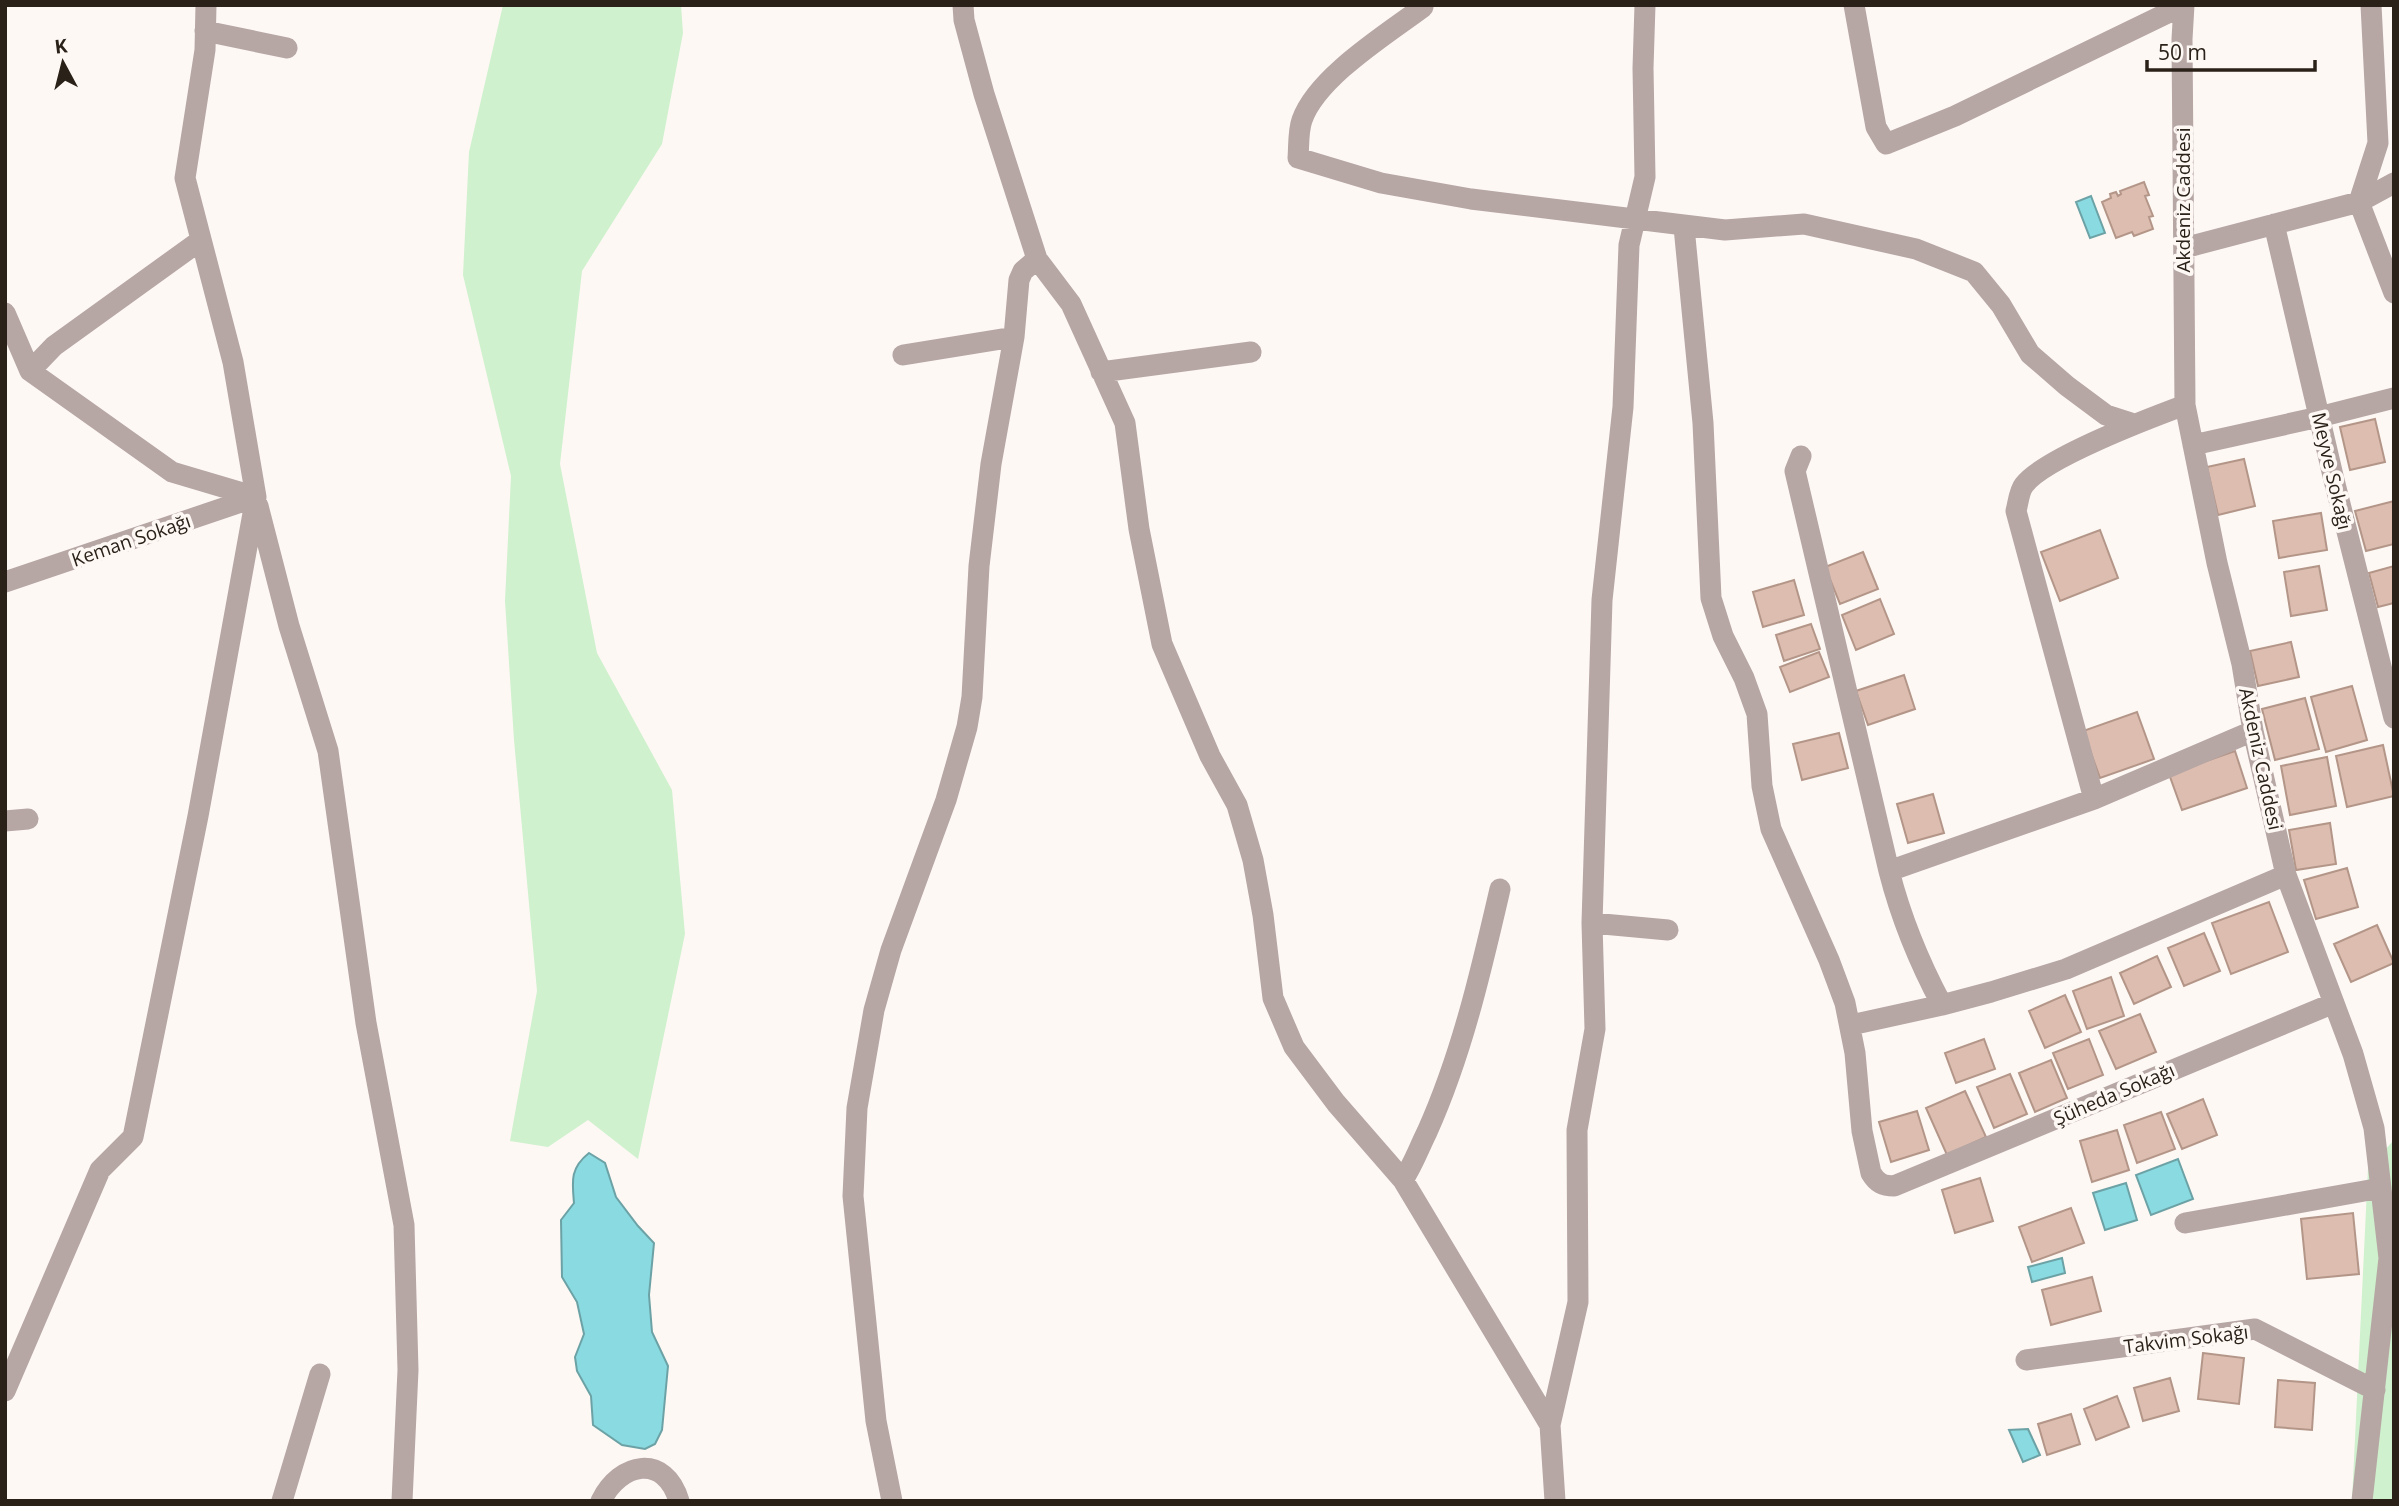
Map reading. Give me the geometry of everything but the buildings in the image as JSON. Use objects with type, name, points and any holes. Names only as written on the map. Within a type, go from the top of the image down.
[{"type":"street","points":[[206,5],[205,50],[185,178],[233,362],[256,497],[289,626],[328,751],[366,1023],[404,1225],[408,1370],[402,1501]]},
{"type":"street","points":[[962,5],[984,94],[1037,259],[1070,304],[1125,423],[1139,529],[1162,644],[1210,757],[1237,805],[1253,860],[1263,915],[1272,998],[1294,1047],[1344,1113],[1403,1180],[1550,1425]]},
{"type":"street","points":[[1555,1501],[1550,1425],[1578,1302],[1577,1130],[1595,1029],[1592,923],[1602,600],[1623,407],[1629,245],[1645,177],[1645,5]]},
{"type":"street","points":[[1854,5],[1876,127],[1886,144],[1955,116],[2184,5]]},
{"type":"street","name":"Akdeniz Caddesi","points":[[2184,5],[2185,405],[2217,564],[2242,664],[2253,731],[2286,875],[2353,1054],[2384,1125],[2381,1188],[2389,1258],[2362,1501]]},
{"type":"street","points":[[2371,5],[2378,143],[2359,202],[2394,293]]},
{"type":"street","points":[[1423,6],[1345,66],[1317,92],[1301,121],[1298,158],[1394,185],[1471,199],[1684,227],[1725,230],[1804,224],[1916,249],[1974,272],[2001,305],[2030,354],[2106,415],[2134,424]]},
{"type":"street","points":[[205,31],[287,48]]},
{"type":"street","points":[[2184,248],[2359,202],[2394,183]]},
{"type":"street","name":"Meyve Sokağı","points":[[2274,224],[2394,718]]},
{"type":"street","points":[[1684,227],[1703,423],[1712,598],[1723,636],[1744,678],[1757,714],[1762,786],[1771,830],[1829,960],[1851,1025],[1942,1005],[2066,968],[2286,875]]},
{"type":"street","points":[[30,371],[54,346],[201,240]]},
{"type":"street","points":[[892,1501],[876,1422],[853,1196],[857,1108],[874,1010],[888,962],[946,800],[967,727],[972,697],[979,566],[985,510],[1014,337],[1019,280],[1023,271],[1037,259]]},
{"type":"street","points":[[5,313],[30,371],[172,472],[256,497]]},
{"type":"street","points":[[903,355],[1014,337]]},
{"type":"street","points":[[1101,372],[1251,352]]},
{"type":"street","points":[[2193,445],[2394,398]]},
{"type":"street","points":[[2094,799],[2016,511],[2023,486],[2046,467],[2134,424],[2185,405]]},
{"type":"street","points":[[1801,456],[1795,471],[1898,908],[1942,1005]]},
{"type":"street","points":[[5,1391],[100,1170],[133,1137],[198,816],[256,497]]},
{"type":"street","name":"Keman Sokağı","points":[[5,582],[256,497]]},
{"type":"street","points":[[1889,871],[2094,799],[2253,731]]},
{"type":"street","points":[[5,821],[28,819]]},
{"type":"street","points":[[1403,1180],[1435,1114],[1461,1046],[1500,889]]},
{"type":"street","points":[[1592,923],[1668,930]]},
{"type":"street","name":"Şüheda Sokağı","points":[[1851,1025],[1862,1131],[1871,1173],[1881,1184],[1894,1186],[2334,1003]]},
{"type":"street","points":[[2185,1223],[2381,1188]]},
{"type":"street","name":"Takvim Sokağı","points":[[2026,1360],[2255,1329],[2375,1390]]},
{"type":"street","points":[[282,1501],[320,1374]]},
{"type":"street","points":[[601,1501],[613,1482],[635,1470],[648,1469],[669,1477],[679,1501]]},
{"type":"green space","points":[[503,5],[681,5],[683,33],[662,144],[582,271],[560,464],[597,653],[672,790],[685,934],[638,1159],[588,1120],[548,1147],[510,1141],[537,991],[514,740],[505,601],[511,476],[463,275],[469,152]]},
{"type":"green space","points":[[2394,1140],[2394,1501],[2352,1501],[2368,1168]]},
{"type":"water","points":[[2091,196],[2105,233],[2090,238],[2076,202]]},
{"type":"water","points":[[589,1153],[605,1163],[616,1197],[654,1243],[649,1295],[652,1332],[668,1366],[662,1430],[655,1444],[645,1449],[622,1445],[593,1425],[591,1396],[577,1371],[575,1357],[584,1334],[577,1302],[562,1277],[561,1220],[574,1203],[575,1170]]},
{"type":"water","points":[[2178,1159],[2193,1199],[2151,1215],[2136,1175]]},
{"type":"water","points":[[2126,1183],[2137,1220],[2105,1230],[2093,1193]]},
{"type":"water","points":[[2062,1258],[2065,1273],[2032,1282],[2028,1267]]},
{"type":"water","points":[[2028,1429],[2040,1455],[2023,1462],[2009,1430]]}]
